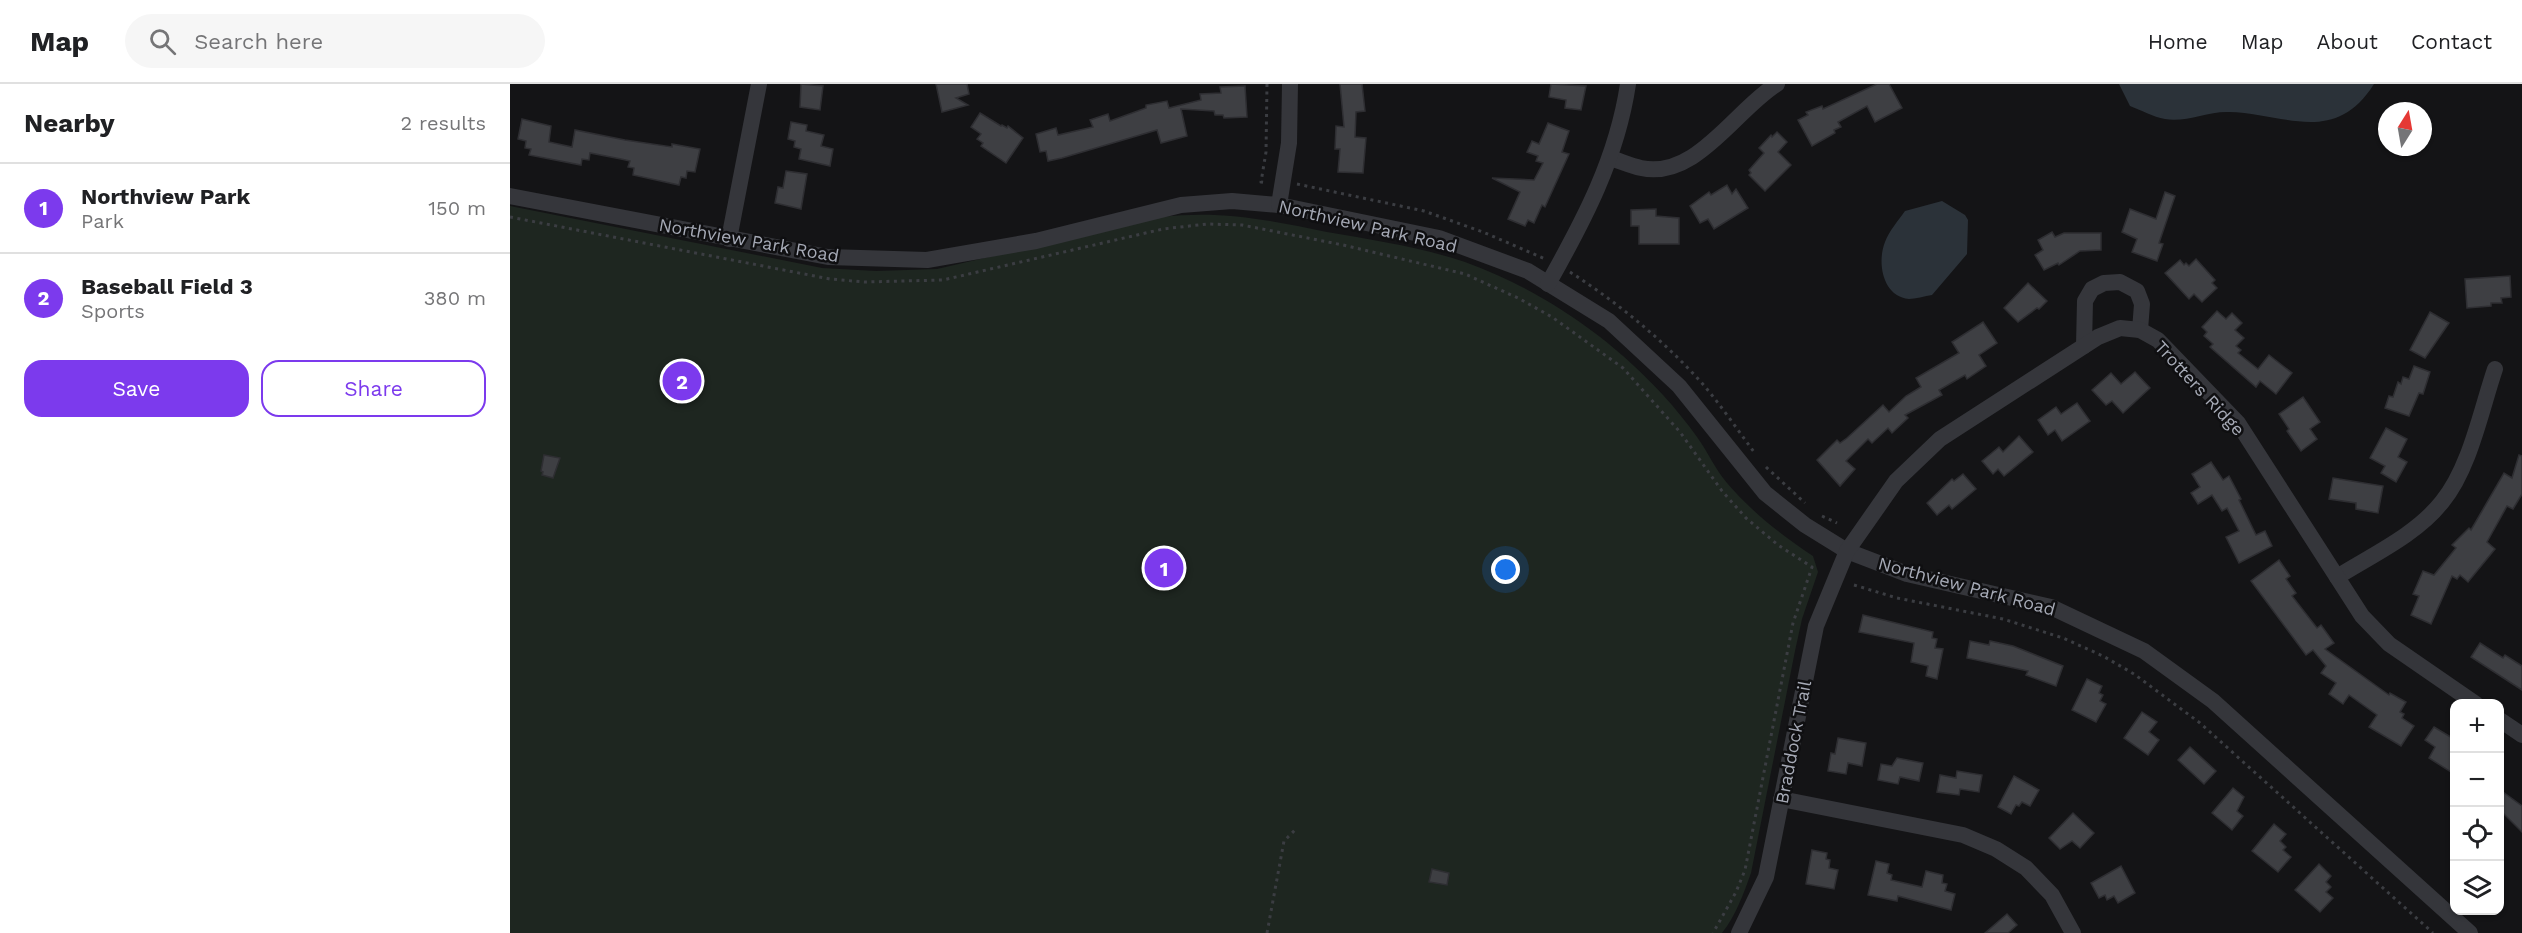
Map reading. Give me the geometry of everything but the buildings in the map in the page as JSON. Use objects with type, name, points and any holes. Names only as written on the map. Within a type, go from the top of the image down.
[{"type":"street","points":[[729,239],[759,84]]},
{"type":"street","points":[[1280,205],[1290,133],[1290,84]]},
{"type":"street","points":[[1548,284],[1588,211],[1610,158],[1619,129],[1628,84]]},
{"type":"street","points":[[1610,158],[1642,168],[1670,168],[1678,165],[1702,150],[1757,98],[1777,84]]},
{"type":"street","name":"Northview Park Road","points":[[510,196],[828,257],[927,260],[1036,241],[1180,205],[1232,201],[1280,205],[1439,238],[1528,271],[1609,321],[1679,386],[1765,493],[1805,525],[1847,551],[1907,574],[2051,607],[2144,651],[2213,701],[2468,932]]},
{"type":"street","points":[[2084,346],[2085,301],[2092,289],[2104,283],[2120,282],[2137,291],[2142,304],[2140,330]]},
{"type":"street","name":"Trotters Ridge","points":[[1847,551],[1896,481],[1940,439],[2098,337],[2120,328],[2140,330],[2158,340],[2238,423],[2362,616],[2389,644],[2469,699]]},
{"type":"street","points":[[2337,577],[2411,531],[2442,502],[2463,466],[2495,369]]},
{"type":"street","name":"Braddock Trail","points":[[1739,933],[1766,877],[1816,626],[1847,551]]},
{"type":"street","points":[[2504,723],[2522,735]]},
{"type":"street","points":[[1781,799],[1963,835],[1996,849],[2026,868],[2052,896],[2073,933]]},
{"type":"path","points":[[1261,182],[1266,152],[1267,84]]},
{"type":"path","points":[[510,217],[830,279],[865,282],[943,280],[1163,229],[1207,224],[1242,225],[1343,245],[1465,274],[1552,316],[1623,368],[1680,432],[1722,491],[1746,518],[1778,545],[1812,567],[1793,623],[1744,870],[1736,892],[1713,933]]},
{"type":"path","points":[[1854,585],[1897,598],[2003,620],[2063,638],[2103,656],[2134,674],[2200,723],[2433,933]]},
{"type":"path","points":[[1267,933],[1284,841],[1296,829]]},
{"type":"shaded area","points":[[2119,84],[2374,84],[2359,103],[2342,115],[2325,121],[2307,122],[2229,112],[2173,120],[2165,119],[2130,106]]},
{"type":"shaded area","points":[[1942,201],[1965,215],[1968,220],[1967,254],[1932,295],[1909,299],[1900,297],[1887,285],[1882,268],[1883,250],[1887,238],[1905,211]]},
{"type":"shaded area","points":[[510,206],[822,268],[876,271],[937,269],[1161,217],[1204,215],[1245,217],[1431,252],[1493,273],[1546,300],[1596,334],[1642,373],[1685,421],[1727,483],[1767,522],[1813,556],[1818,572],[1802,619],[1751,873],[1731,919],[1722,933],[510,933]]},
{"type":"place","name":"Baseball Field 3","points":[[682,381]]},
{"type":"place","name":"Northview Park","points":[[1164,568]]}]
